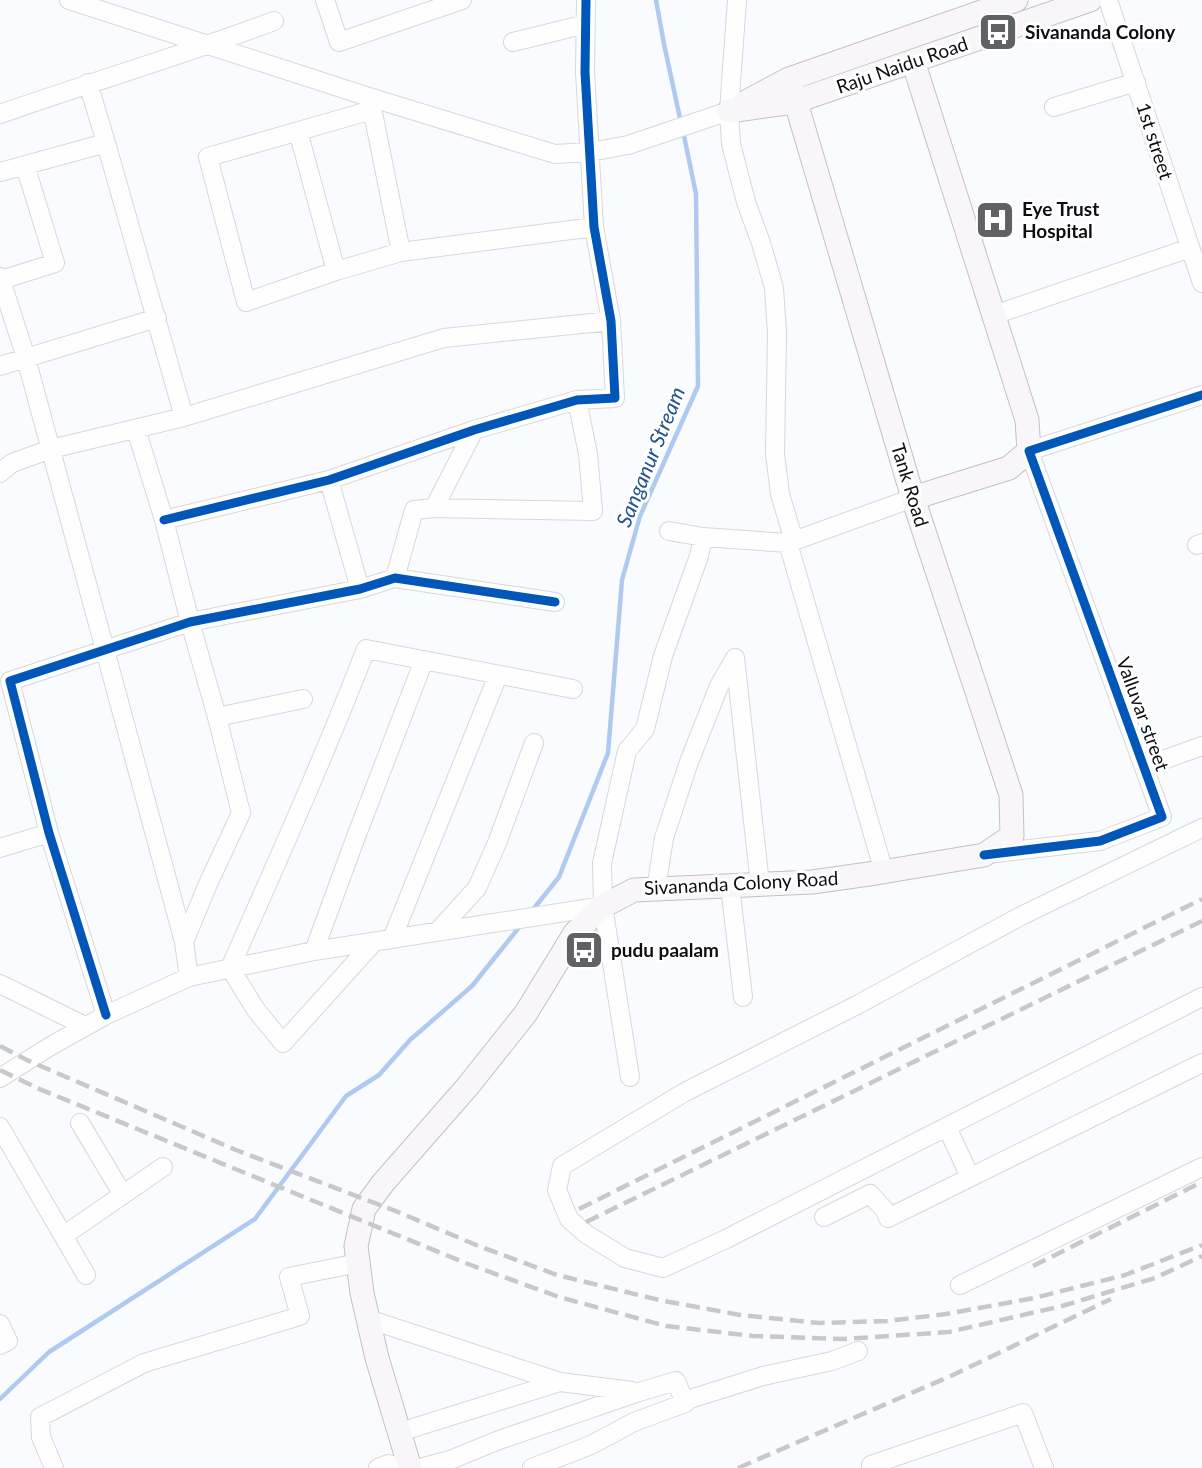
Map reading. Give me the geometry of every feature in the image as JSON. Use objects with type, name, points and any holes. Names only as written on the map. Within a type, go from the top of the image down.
[{"type":"main road","name":"Raju Naidu Road","points":[[792,91],[1016,0]]},
{"type":"main road","name":"Raju Naidu Road","points":[[792,91],[913,61],[1090,0]]},
{"type":"main road","points":[[913,61],[1027,420],[1029,451],[1009,468],[913,498]]},
{"type":"main road","points":[[729,111],[792,91]]},
{"type":"main road","name":"Tank Road","points":[[792,91],[913,498],[1011,795],[1012,836],[984,855]]},
{"type":"main road","name":"Sivananda Colony Road","points":[[410,1468],[377,1358],[362,1293],[356,1246],[364,1209],[526,1013],[575,933],[603,906],[634,890],[811,882],[984,855]]},
{"type":"street","points":[[69,0],[211,45],[371,104],[555,154],[590,152],[628,145],[729,111]]},
{"type":"street","points":[[325,0],[339,42],[462,0]]},
{"type":"street","points":[[164,520],[329,480],[474,430],[577,400],[615,398],[611,321],[594,227],[585,72],[586,0]]},
{"type":"street","points":[[737,0],[729,111],[731,144],[774,288],[777,333],[775,454],[780,494],[791,542],[884,872]]},
{"type":"street","name":"1st street","points":[[1108,0],[1202,283]]},
{"type":"street","points":[[0,114],[88,83],[211,45],[274,21]]},
{"type":"street","points":[[513,42],[586,24]]},
{"type":"street","points":[[1054,107],[1136,82]]},
{"type":"street","points":[[88,83],[184,417]]},
{"type":"street","points":[[371,104],[298,131],[208,157],[246,302],[401,252],[594,227]]},
{"type":"street","points":[[371,104],[401,252]]},
{"type":"street","points":[[298,131],[336,271]]},
{"type":"street","points":[[0,172],[106,143]]},
{"type":"street","points":[[25,165],[55,263],[0,278],[51,449],[184,943],[189,977]]},
{"type":"street","points":[[994,315],[1190,248]]},
{"type":"street","points":[[0,366],[157,318]]},
{"type":"street","points":[[0,472],[12,463],[51,449],[184,417],[444,338],[611,321]]},
{"type":"street","points":[[1029,451],[1202,395]]},
{"type":"street","points":[[395,578],[414,510],[434,508],[593,511],[588,454],[577,400]]},
{"type":"street","points":[[136,429],[218,717],[241,813],[184,943]]},
{"type":"street","points":[[434,508],[474,430]]},
{"type":"street","name":"Valluvar street","points":[[984,855],[1100,841],[1162,817],[1029,451]]},
{"type":"street","points":[[329,480],[360,589]]},
{"type":"street","points":[[669,531],[703,537],[791,542],[913,498]]},
{"type":"street","points":[[630,1077],[603,906],[602,863],[627,751],[645,729],[663,656],[695,569],[703,537]]},
{"type":"street","points":[[106,1015],[5,682],[190,622],[360,589],[395,578],[555,602]]},
{"type":"street","points":[[230,968],[366,649],[573,689]]},
{"type":"street","points":[[656,889],[664,838],[688,762],[719,686],[735,659],[760,884]]},
{"type":"street","points":[[314,951],[424,660]]},
{"type":"street","points":[[392,939],[498,675]]},
{"type":"street","points":[[218,717],[303,699]]},
{"type":"street","points":[[437,932],[477,888],[497,843],[534,743]]},
{"type":"street","points":[[1144,767],[1202,746]]},
{"type":"street","points":[[1202,828],[1021,916],[857,1005],[684,1092],[562,1166],[557,1190],[569,1219],[586,1234],[625,1258],[663,1268],[726,1239],[1202,997]]},
{"type":"street","points":[[0,848],[49,833]]},
{"type":"street","points":[[730,886],[743,997]]},
{"type":"street","points":[[0,1079],[85,1026],[189,977],[314,951],[603,906]]},
{"type":"street","points":[[230,968],[256,1010],[283,1043],[373,943]]},
{"type":"street","points":[[0,984],[85,1026]]},
{"type":"street","points":[[824,1217],[870,1194],[884,1209],[888,1218],[1202,1063]]},
{"type":"street","points":[[80,1123],[123,1195]]},
{"type":"street","points":[[0,1126],[86,1275]]},
{"type":"street","points":[[947,1127],[970,1177]]},
{"type":"street","points":[[63,1236],[163,1167]]},
{"type":"street","points":[[960,1285],[1202,1167]]},
{"type":"street","points":[[54,1468],[41,1437],[40,1418],[144,1363],[300,1316],[289,1277],[358,1263]]},
{"type":"street","points":[[368,1319],[560,1382],[639,1392]]},
{"type":"street","points":[[0,1324],[4,1343]]},
{"type":"street","points":[[532,1468],[591,1445],[634,1422],[690,1399],[763,1376],[832,1361],[858,1351]]},
{"type":"street","points":[[420,1468],[676,1381],[685,1403]]},
{"type":"street","points":[[400,1432],[560,1382]]},
{"type":"street","points":[[872,1468],[871,1465],[1023,1413],[1044,1468]]},
{"type":"street","points":[[378,1468],[388,1464],[402,1468]]},
{"type":"waterway","name":"Sanganur Stream","points":[[656,0],[681,123]]},
{"type":"waterway","name":"Sanganur Stream","points":[[531,912],[559,877],[608,753],[622,580],[640,516],[698,386],[696,194],[683,131]]},
{"type":"waterway","points":[[0,1399],[49,1352],[255,1219],[346,1096],[379,1075],[410,1040],[472,986],[521,925]]},
{"type":"railway","points":[[579,1209],[1202,899]]},
{"type":"railway","points":[[586,1222],[1202,921]]},
{"type":"railway","points":[[0,1046],[236,1150],[557,1275],[659,1300],[740,1315],[819,1323],[887,1321],[946,1314],[1034,1298],[1125,1275],[1202,1245]]},
{"type":"railway","points":[[0,1070],[37,1088],[468,1264],[559,1297],[666,1326],[753,1336],[844,1339],[949,1332],[1062,1306],[1155,1278],[1202,1256]]},
{"type":"railway","points":[[1033,1266],[1202,1182]]},
{"type":"railway","points":[[738,1468],[953,1375],[1111,1299]]},
{"type":"cycle path","points":[[164,520],[329,480],[474,430],[577,400],[615,398],[611,321],[594,227],[585,72],[586,0]]},
{"type":"cycle path","points":[[984,855],[1100,841],[1162,817],[1029,451],[1202,395]]},
{"type":"cycle path","points":[[106,1015],[49,833],[10,681],[190,622],[360,589],[395,578],[555,602]]},
{"type":"place","name":"Sivananda Colony","points":[[998,32]]},
{"type":"place","name":"Eye Trust Hospital","points":[[995,220]]},
{"type":"place","name":"pudu paalam","points":[[584,950]]}]
